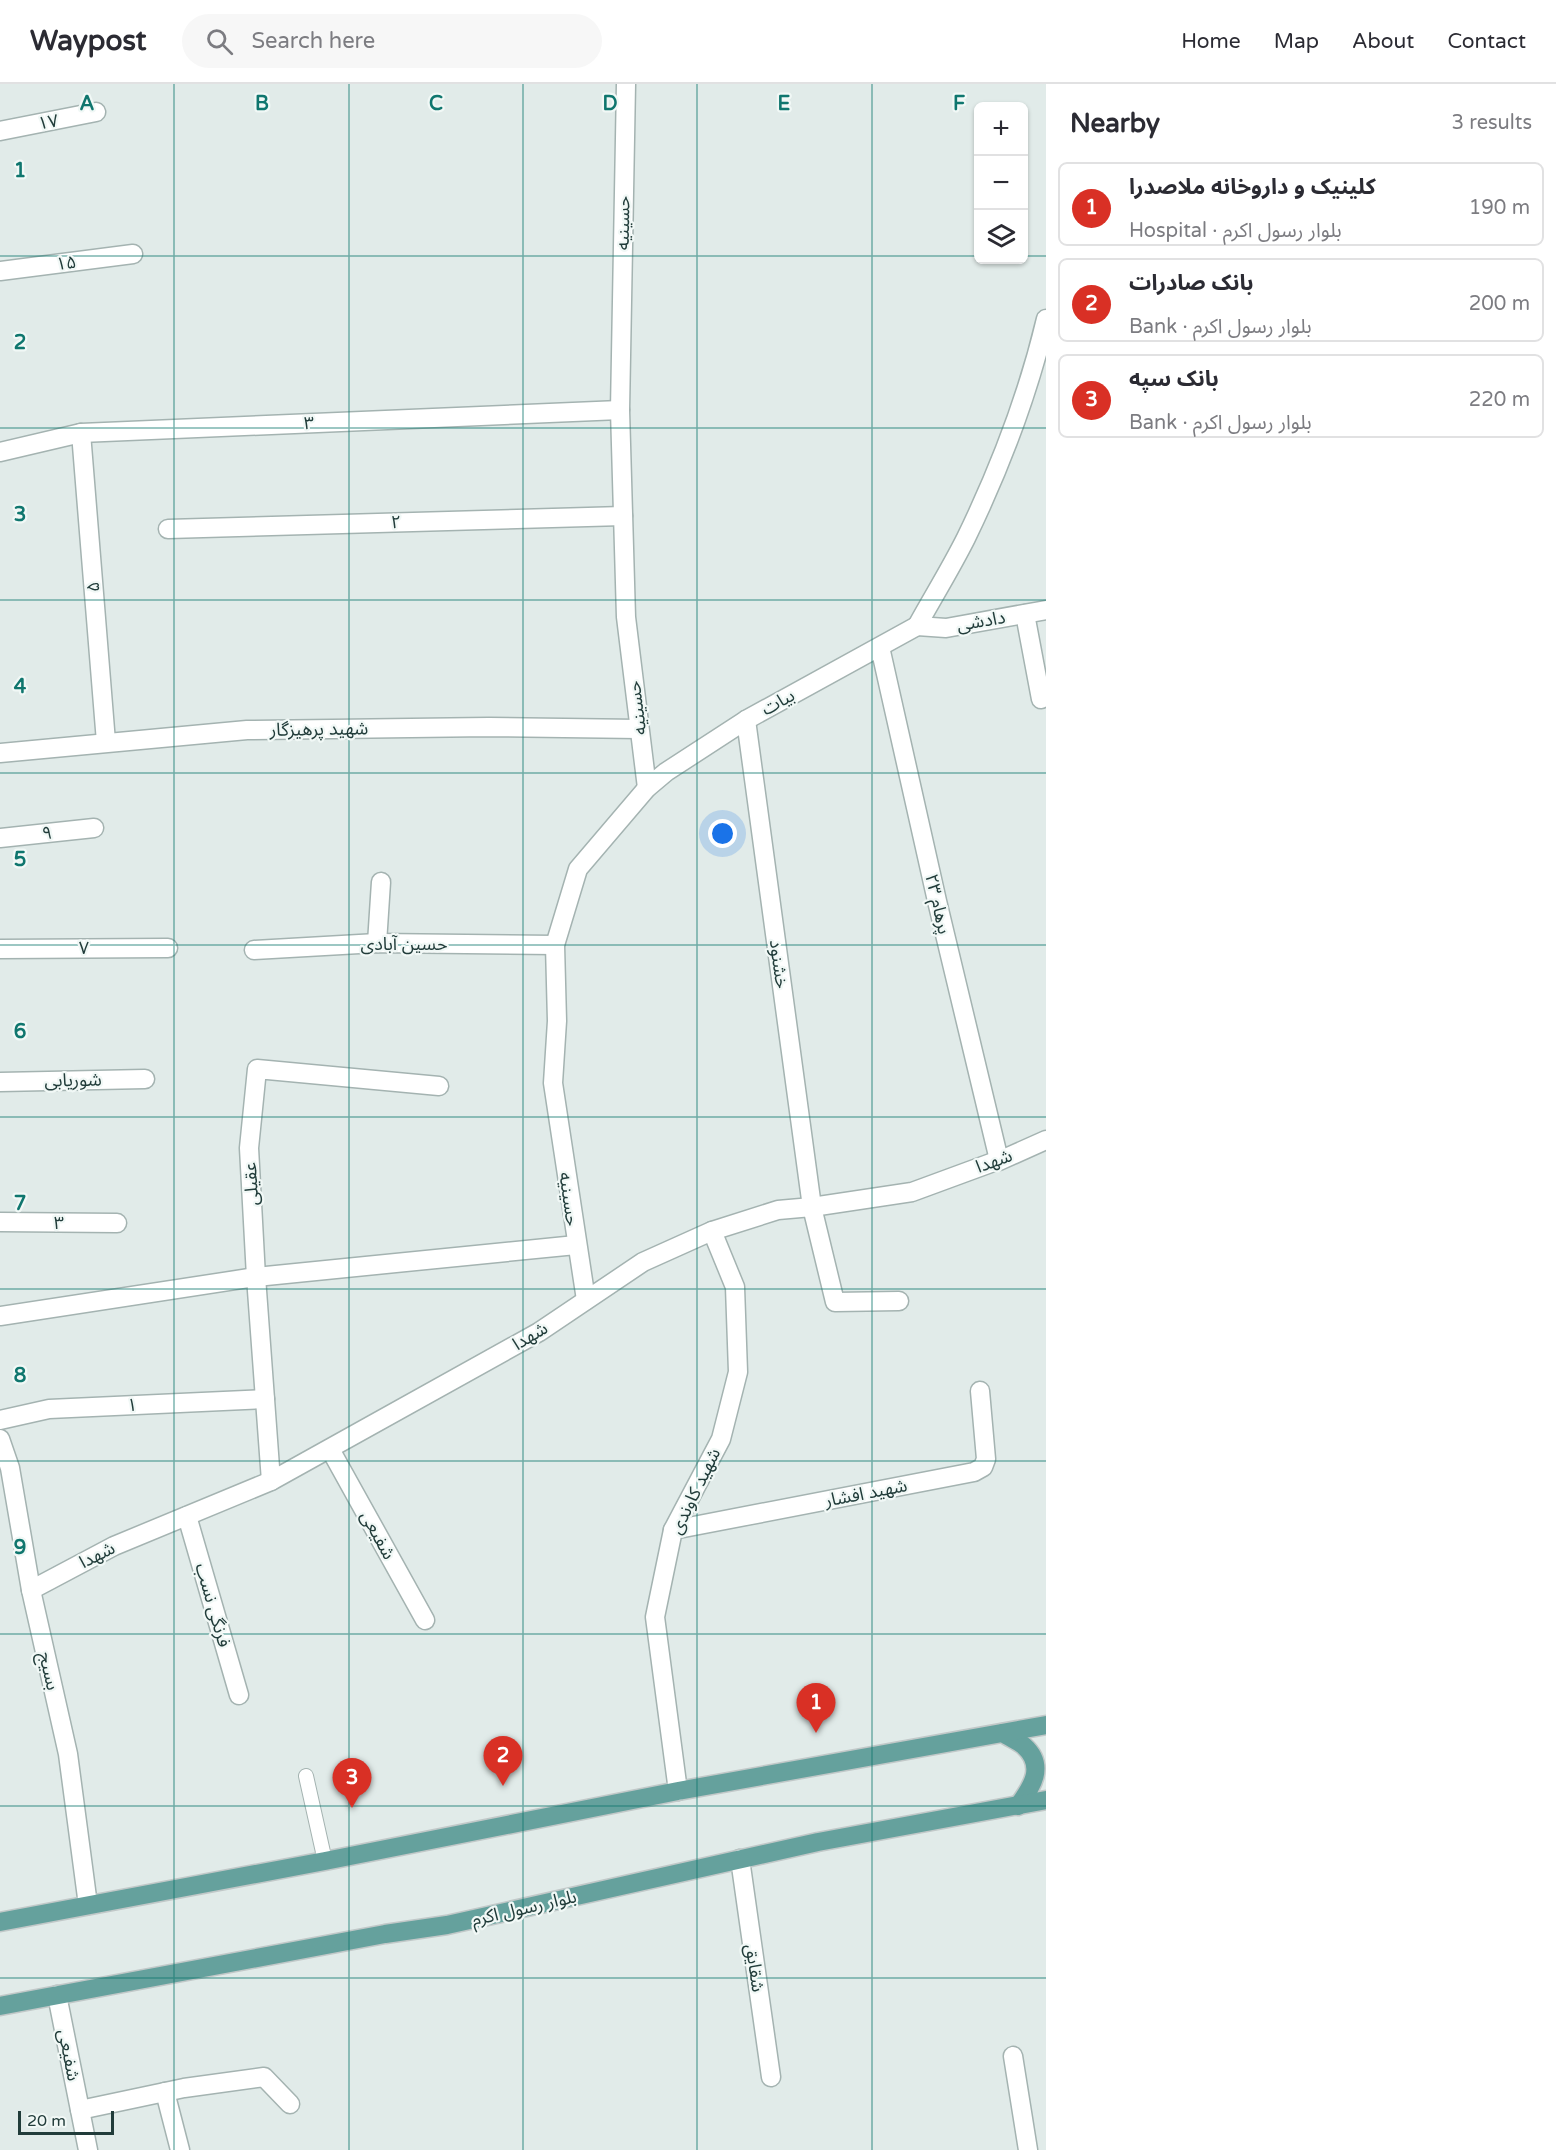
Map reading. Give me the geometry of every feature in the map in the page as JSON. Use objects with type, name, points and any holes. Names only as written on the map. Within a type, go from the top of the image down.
[{"type":"main road","points":[[0,1922],[678,1791],[1046,1725]]},
{"type":"main road","points":[[1003,1733],[1022,1743],[1029,1751],[1036,1767],[1034,1782],[1018,1806]]},
{"type":"main road","name":"بلوار رسول اکرم","points":[[0,2006],[385,1934],[447,1925],[818,1842],[1046,1800]]},
{"type":"street","name":"حسینیه","points":[[586,1300],[553,1083],[557,1021],[555,945],[578,869],[647,788],[626,617],[620,410],[626,84]]},
{"type":"street","name":"۱۷","points":[[0,131],[96,112]]},
{"type":"street","name":"۱۵","points":[[0,271],[133,254]]},
{"type":"street","points":[[916,626],[966,539],[1003,454],[1035,366],[1046,319]]},
{"type":"street","name":"۳","points":[[0,452],[81,433],[620,410]]},
{"type":"street","name":"۵","points":[[81,433],[106,742]]},
{"type":"street","name":"۲","points":[[168,529],[623,516]]},
{"type":"street","name":"دادشی","points":[[916,626],[946,627],[1046,610]]},
{"type":"street","points":[[1025,614],[1041,699]]},
{"type":"street","name":"بیات","points":[[647,788],[666,772],[746,720],[916,626]]},
{"type":"street","name":"پرهام ۲۳","points":[[880,647],[937,901],[999,1160]]},
{"type":"street","name":"خشنود","points":[[746,720],[812,1207],[835,1302],[899,1301]]},
{"type":"street","name":"شهید پرهیزگار","points":[[0,753],[247,730],[489,727],[639,729]]},
{"type":"street","name":"۹","points":[[0,838],[94,828]]},
{"type":"street","points":[[377,943],[381,882]]},
{"type":"street","name":"حسین آبادی","points":[[254,950],[377,943],[555,945]]},
{"type":"street","name":"۷","points":[[0,949],[168,948]]},
{"type":"street","name":"عقیلی","points":[[271,1481],[249,1148],[257,1069],[439,1086]]},
{"type":"street","name":"شوریابی","points":[[0,1082],[145,1079]]},
{"type":"street","name":"شهدا","points":[[31,1590],[114,1546],[271,1481],[539,1332],[643,1262],[712,1231],[778,1210],[912,1192],[999,1161],[1046,1140]]},
{"type":"street","name":"۳","points":[[0,1222],[117,1223]]},
{"type":"street","name":"شهید کاوندی","points":[[678,1791],[654,1617],[673,1530],[721,1439],[738,1372],[735,1287],[712,1231]]},
{"type":"street","points":[[0,1316],[256,1276],[576,1245]]},
{"type":"street","name":"شهید افشار","points":[[673,1530],[974,1472],[983,1467],[986,1459],[980,1390]]},
{"type":"street","name":"۱","points":[[0,1420],[49,1409],[265,1399]]},
{"type":"street","name":"بسیج","points":[[0,1439],[10,1468],[31,1590],[68,1754],[88,1905]]},
{"type":"street","name":"شفیعی","points":[[330,1449],[425,1620]]},
{"type":"street","name":"فرنگی نسب","points":[[187,1516],[239,1695]]},
{"type":"street","name":"شقایق","points":[[740,1859],[771,2077]]},
{"type":"street","name":"شفیعی","points":[[57,1995],[88,2150]]},
{"type":"street","points":[[1013,2056],[1028,2150]]},
{"type":"street","points":[[80,2110],[165,2092],[264,2077],[290,2104]]},
{"type":"street","points":[[165,2092],[180,2150]]},
{"type":"lane","points":[[306,1776],[325,1861]]},
{"type":"place","name":"کلینیک و داروخانه ملاصدرا","points":[[816,1733]]},
{"type":"place","name":"بانک صادرات","points":[[503,1786]]},
{"type":"place","name":"بانک سپه","points":[[352,1808]]}]
